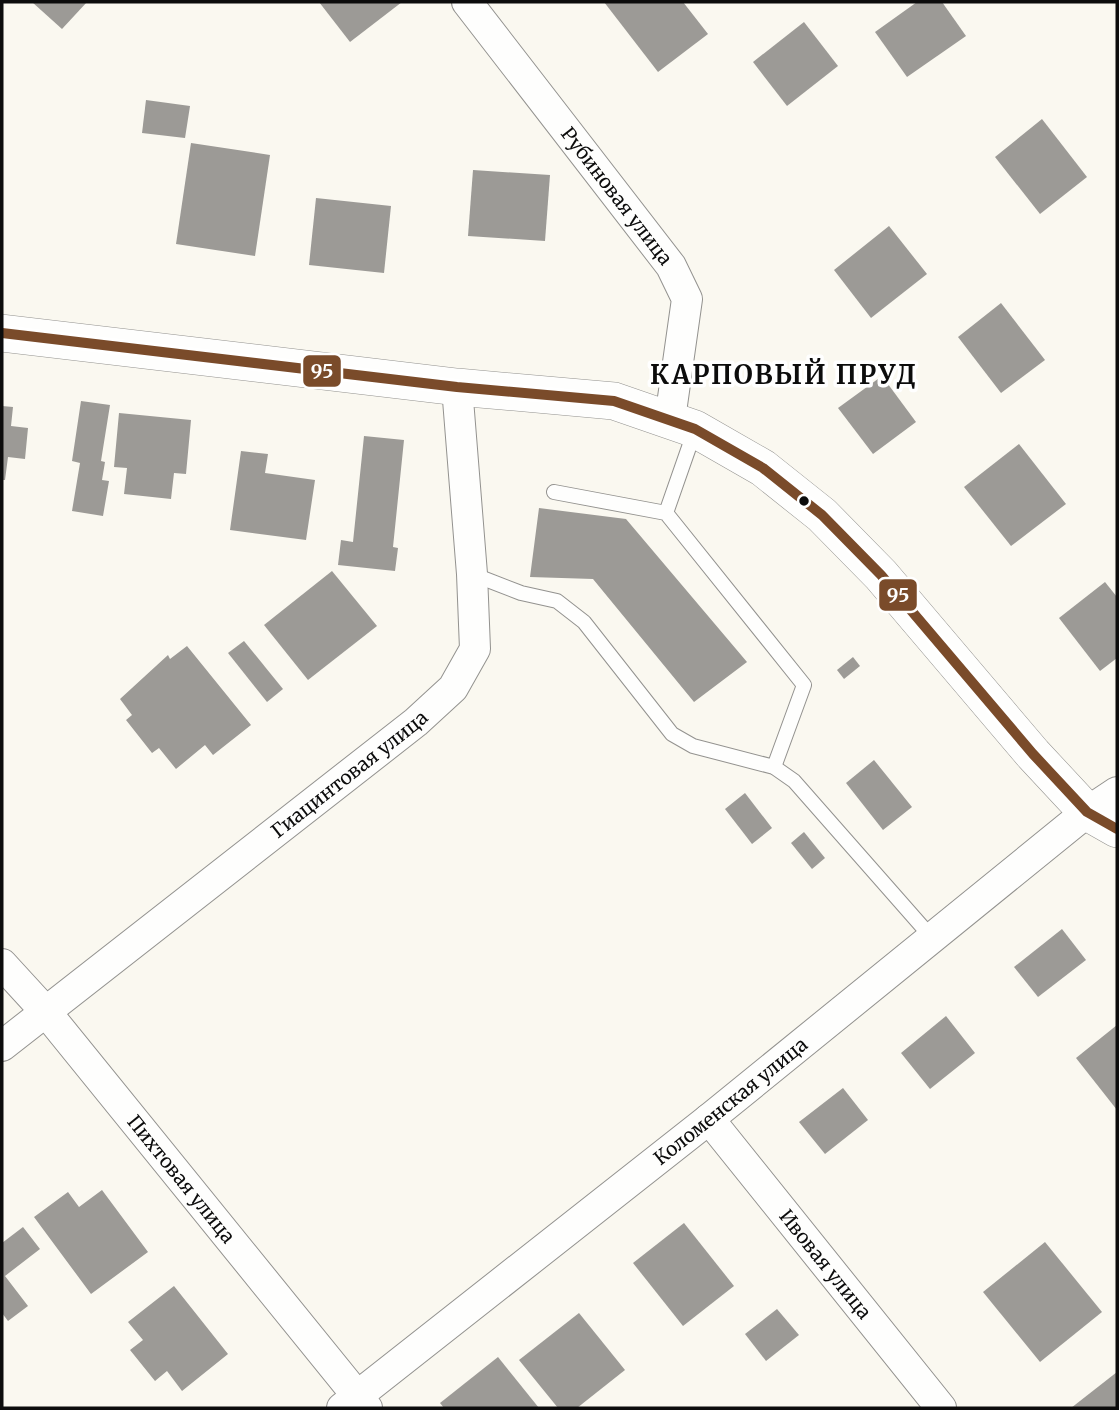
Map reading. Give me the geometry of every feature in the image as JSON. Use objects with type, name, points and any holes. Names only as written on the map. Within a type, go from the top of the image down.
[{"type":"street","name":"Рубиновая улица","points":[[467,2],[671,266],[687,299],[683,424]]},
{"type":"street","points":[[2,334],[457,387],[614,401],[683,424],[763,468],[822,514],[881,575],[1033,754],[1102,820]]},
{"type":"street","name":"Гиацинтовая улица","points":[[2,1046],[416,722],[453,688],[475,649],[472,574],[457,387]]},
{"type":"street","name":"Коломенская улица","points":[[356,1404],[933,939],[1102,820],[1117,792]]},
{"type":"street","name":"Пихтовая улица","points":[[2,964],[46,1012],[356,1404]]},
{"type":"street","name":"Ивовая улица","points":[[709,1119],[941,1408]]},
{"type":"lane","points":[[666,513],[683,424]]},
{"type":"lane","points":[[554,492],[666,513],[804,685],[774,767]]},
{"type":"lane","points":[[472,574],[521,593],[557,601],[584,622],[672,734],[693,746],[774,767],[794,781],[933,939]]},
{"type":"building","points":[[32,2],[87,2],[62,29]]},
{"type":"building","points":[[319,2],[402,2],[350,42]]},
{"type":"building","points":[[604,2],[683,2],[708,34],[658,72]]},
{"type":"building","points":[[917,2],[942,2],[966,36],[907,77],[875,32]]},
{"type":"building","points":[[804,22],[838,66],[787,106],[753,62]]},
{"type":"building","points":[[146,100],[190,106],[185,138],[142,133]]},
{"type":"building","points":[[1042,119],[1087,177],[1040,214],[995,157]]},
{"type":"building","points":[[191,143],[270,155],[255,256],[176,244]]},
{"type":"building","points":[[473,170],[550,175],[545,241],[468,236]]},
{"type":"building","points":[[316,198],[391,206],[384,273],[309,265]]},
{"type":"building","points":[[889,226],[927,274],[871,318],[834,270]]},
{"type":"building","points":[[1001,303],[1045,360],[1001,393],[958,337]]},
{"type":"building","points":[[882,376],[916,422],[873,454],[838,408]]},
{"type":"building","points":[[81,401],[110,405],[101,461],[105,462],[102,480],[109,481],[103,516],[72,511],[80,463],[72,461]]},
{"type":"building","points":[[2,406],[13,407],[11,426],[28,428],[25,459],[8,457],[5,480],[2,480]]},
{"type":"building","points":[[119,413],[191,420],[186,474],[174,473],[171,499],[124,494],[127,468],[114,467]]},
{"type":"building","points":[[364,436],[404,440],[393,547],[398,548],[395,571],[338,565],[341,540],[353,542]]},
{"type":"building","points":[[1019,444],[1066,504],[1011,546],[964,487]]},
{"type":"building","points":[[241,451],[268,454],[265,473],[315,480],[306,540],[230,530]]},
{"type":"building","points":[[539,508],[626,519],[747,662],[694,702],[593,579],[530,577]]},
{"type":"building","points":[[332,571],[377,626],[308,680],[264,625]]},
{"type":"building","points":[[1105,582],[1117,597],[1117,658],[1100,671],[1059,618]]},
{"type":"building","points":[[244,641],[283,689],[267,702],[228,653]]},
{"type":"building","points":[[187,646],[251,725],[213,755],[205,745],[176,769],[159,748],[152,753],[126,720],[132,715],[120,699],[168,655],[170,659]]},
{"type":"building","points":[[853,657],[860,666],[844,679],[837,670]]},
{"type":"building","points":[[874,760],[912,807],[883,830],[846,783]]},
{"type":"building","points":[[745,793],[772,828],[752,844],[725,809]]},
{"type":"building","points":[[804,832],[825,858],[812,869],[791,843]]},
{"type":"building","points":[[1062,929],[1086,960],[1038,997],[1014,967]]},
{"type":"building","points":[[946,1016],[975,1053],[930,1089],[901,1053]]},
{"type":"building","points":[[1117,1025],[1117,1110],[1076,1058]]},
{"type":"building","points":[[843,1088],[868,1120],[825,1154],[799,1122]]},
{"type":"building","points":[[102,1190],[148,1252],[91,1294],[34,1217],[68,1192],[79,1207]]},
{"type":"building","points":[[684,1223],[734,1286],[683,1326],[633,1263]]},
{"type":"building","points":[[23,1227],[40,1249],[5,1276],[28,1306],[8,1321],[2,1313],[2,1243]]},
{"type":"building","points":[[1045,1242],[1102,1312],[1040,1362],[983,1292]]},
{"type":"building","points":[[174,1286],[228,1354],[182,1391],[167,1371],[155,1381],[130,1350],[143,1340],[128,1322]]},
{"type":"building","points":[[777,1309],[799,1335],[766,1361],[745,1334]]},
{"type":"building","points":[[579,1313],[625,1370],[577,1408],[558,1408],[519,1360]]},
{"type":"building","points":[[498,1357],[539,1408],[444,1408],[440,1403]]},
{"type":"building","points":[[1117,1372],[1117,1408],[1071,1408]]},
{"type":"transit line","name":"95","points":[[2,333],[457,387],[614,401],[695,429],[763,468],[822,515],[881,575],[1033,754],[1087,812],[1117,829]]},
{"type":"district","name":"КАРПОВЫЙ ПРУД","points":[[784,375]]}]
